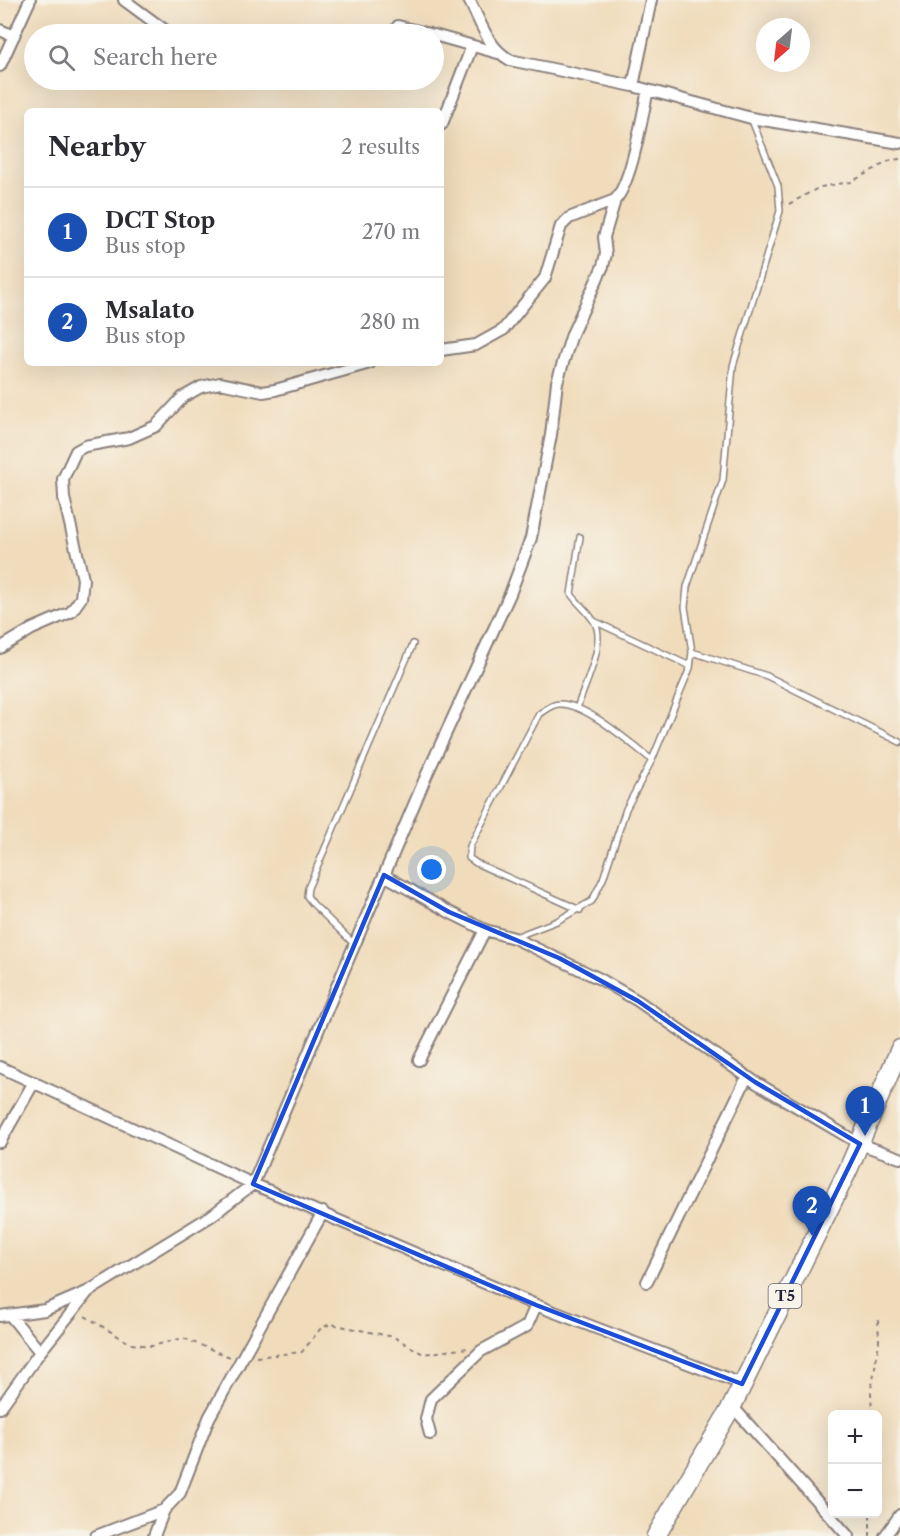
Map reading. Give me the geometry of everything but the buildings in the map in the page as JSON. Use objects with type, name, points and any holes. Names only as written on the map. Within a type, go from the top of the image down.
[{"type":"highway","name":"T5","points":[[656,1536],[732,1406],[860,1144],[900,1049]]},
{"type":"street","points":[[0,66],[30,0]]},
{"type":"street","points":[[124,0],[156,24]]},
{"type":"street","points":[[469,0],[498,53]]},
{"type":"street","points":[[633,86],[651,0]]},
{"type":"street","points":[[0,30],[14,36]]},
{"type":"street","points":[[444,38],[498,53],[524,64],[633,86],[751,118],[900,143]]},
{"type":"street","points":[[444,119],[472,46]]},
{"type":"street","points":[[5,1315],[45,1310],[89,1291],[211,1215],[253,1184],[427,774],[510,594],[531,538],[551,435],[557,382],[572,334],[603,266],[606,254],[604,237],[615,200],[626,180],[648,90]]},
{"type":"street","points":[[444,350],[476,345],[503,330],[545,278],[561,225],[569,218],[615,200]]},
{"type":"street","points":[[0,648],[32,628],[71,612],[81,598],[83,579],[64,498],[63,479],[76,451],[85,446],[129,438],[156,426],[183,397],[201,387],[220,384],[263,392],[359,366]]},
{"type":"street","points":[[384,875],[485,930],[514,938],[638,1001],[747,1077],[860,1144],[900,1158]]},
{"type":"street","points":[[419,1060],[485,930]]},
{"type":"street","points":[[0,1067],[253,1184],[536,1305],[742,1384]]},
{"type":"street","points":[[647,1282],[747,1077]]},
{"type":"street","points":[[0,1142],[34,1082]]},
{"type":"street","points":[[96,1536],[164,1510],[173,1503],[187,1481],[209,1418],[323,1212]]},
{"type":"street","points":[[0,1408],[40,1352],[89,1291]]},
{"type":"street","points":[[430,1434],[426,1419],[431,1399],[488,1346],[514,1335],[527,1326],[536,1305]]},
{"type":"street","points":[[5,1315],[40,1352]]},
{"type":"street","points":[[732,1406],[848,1536]]},
{"type":"street","points":[[154,1536],[164,1510]]},
{"type":"street","points":[[885,1536],[900,1515]]},
{"type":"lane","points":[[514,938],[580,910],[592,901],[598,891],[626,809],[652,760],[690,666],[692,652],[686,607],[687,587],[723,480],[733,366],[780,211],[778,186],[751,118]]},
{"type":"lane","points":[[577,708],[597,644],[598,631],[594,621],[571,594],[580,537]]},
{"type":"lane","points":[[594,621],[690,666]]},
{"type":"lane","points":[[355,945],[313,904],[307,896],[308,888],[413,644]]},
{"type":"lane","points":[[692,652],[767,676],[900,742]]},
{"type":"lane","points":[[580,910],[492,872],[469,858],[470,846],[539,714],[552,705],[561,703],[577,708],[597,719],[652,760]]},
{"type":"path","points":[[780,211],[794,200],[820,187],[850,182],[891,160],[900,159]]},
{"type":"path","points":[[71,1312],[87,1317],[130,1344],[152,1346],[183,1338],[242,1360],[302,1352],[321,1328],[331,1324],[394,1337],[423,1354],[488,1346]]},
{"type":"path","points":[[872,1410],[871,1392],[879,1342],[878,1317]]},
{"type":"path","points":[[870,1518],[870,1536]]},
{"type":"highlighted area","points":[[384,875],[449,912],[559,958],[638,1001],[755,1082],[860,1144],[742,1384],[536,1305],[253,1184]]},
{"type":"place","name":"DCT Stop","points":[[865,1136]]},
{"type":"place","name":"Msalato","points":[[812,1236]]}]
